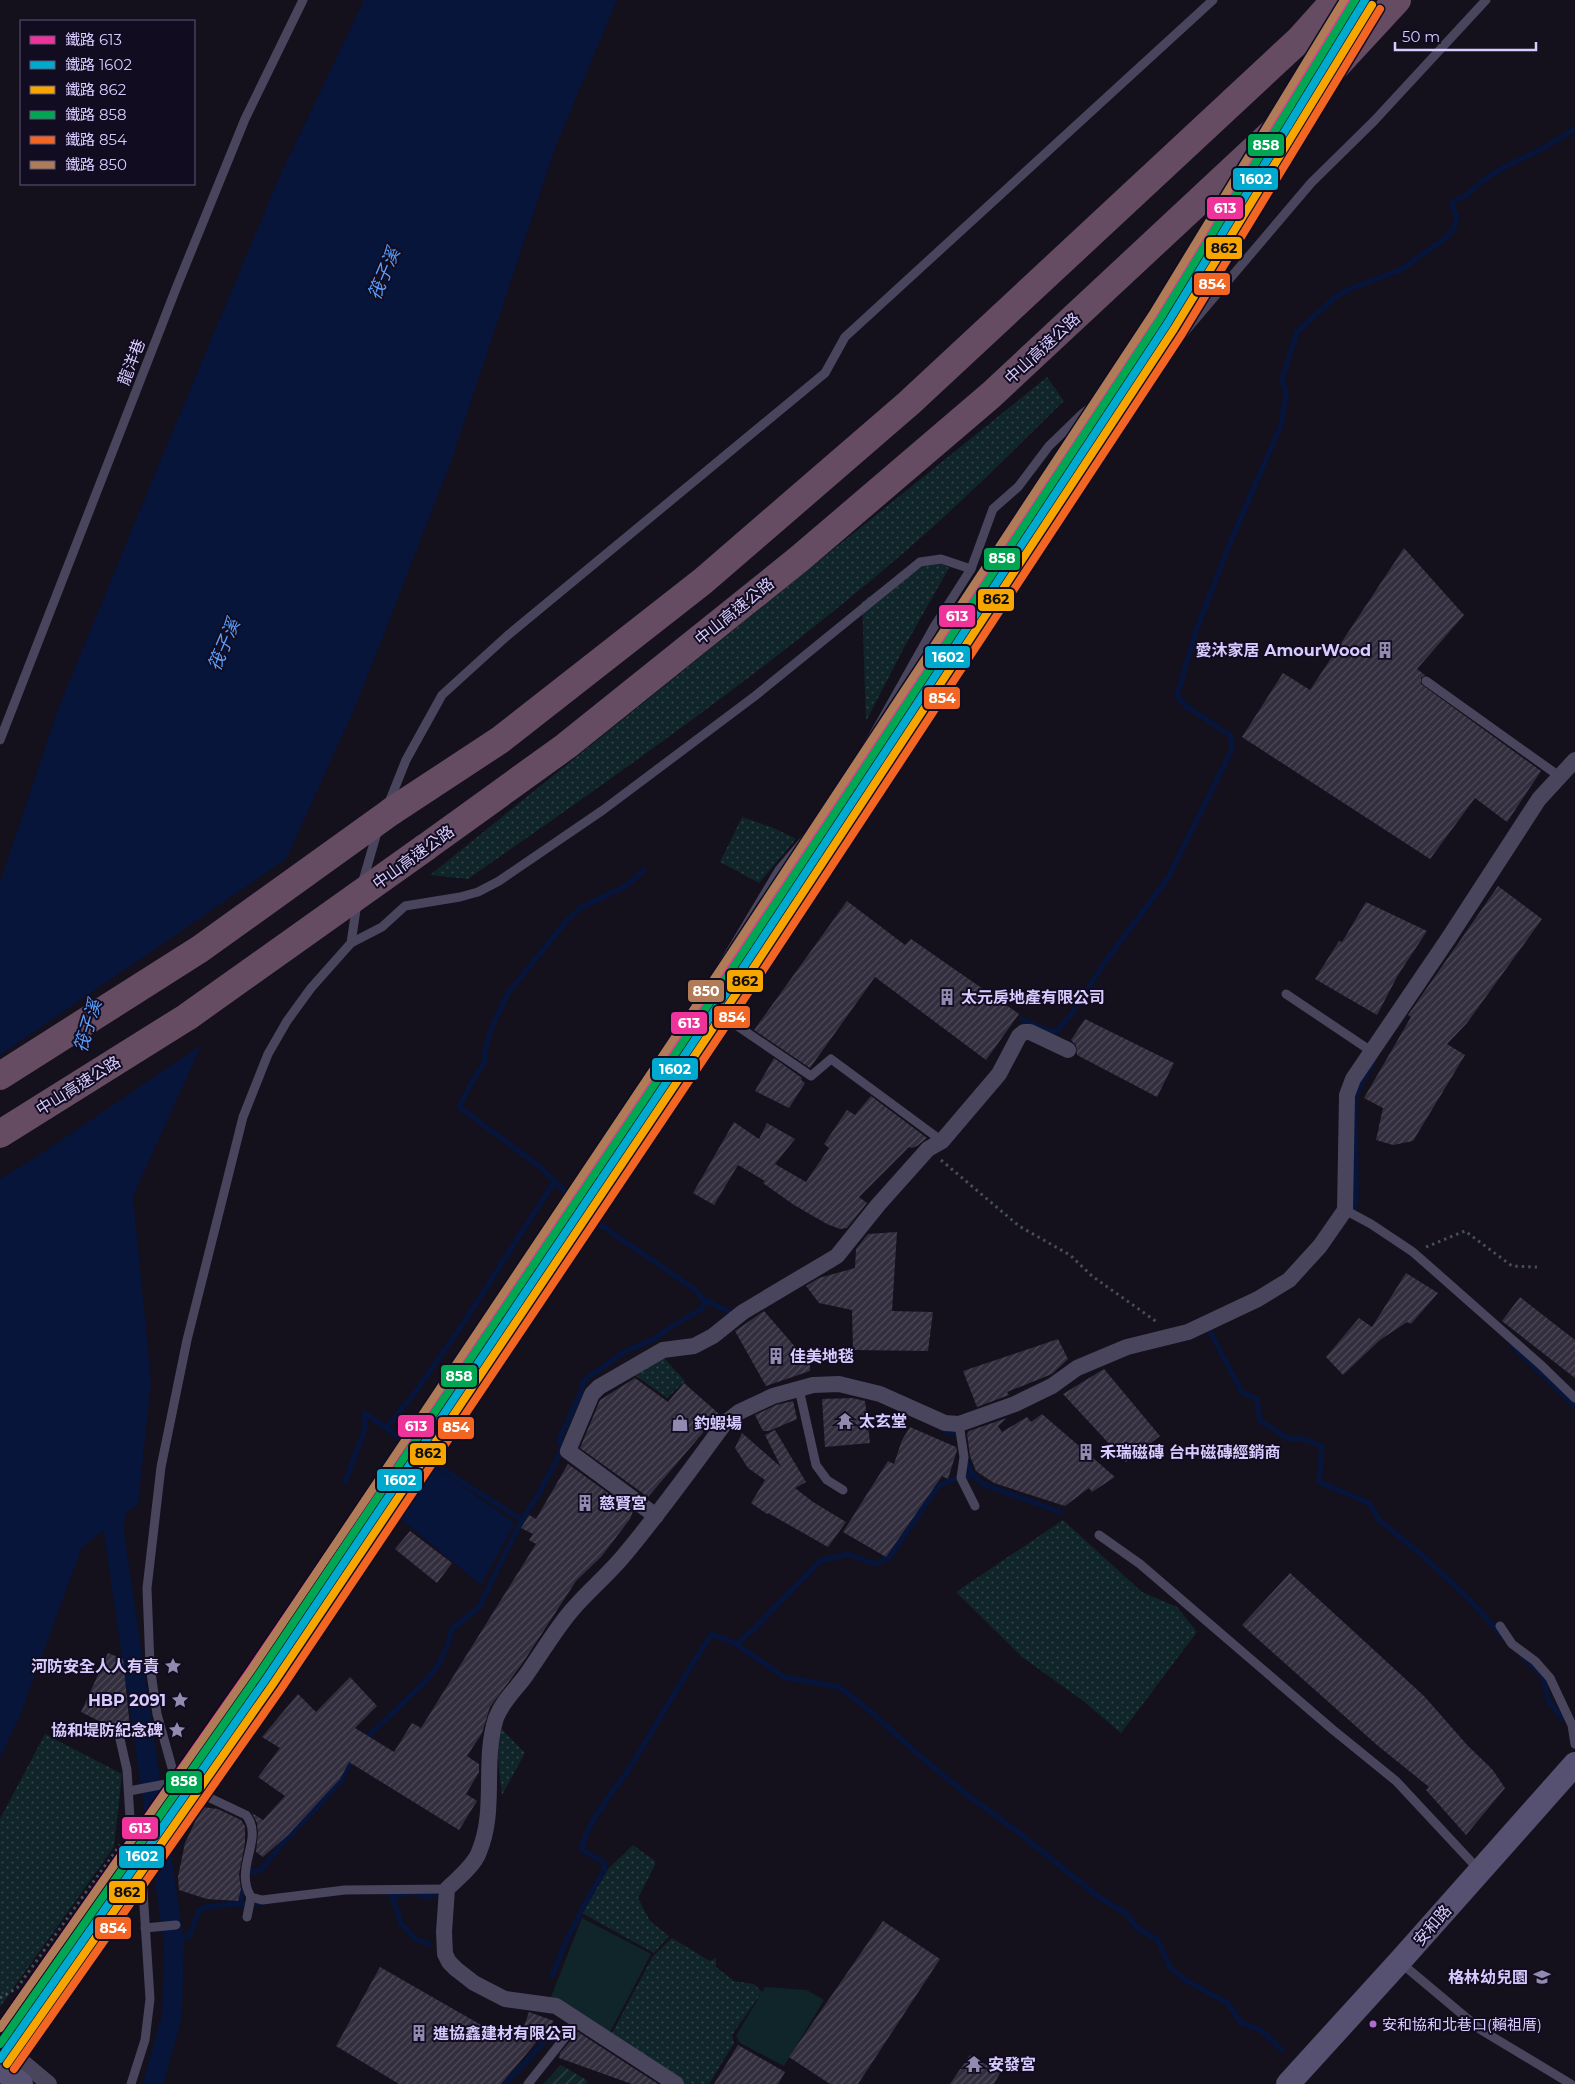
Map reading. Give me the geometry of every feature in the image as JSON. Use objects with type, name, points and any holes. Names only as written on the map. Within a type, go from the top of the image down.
[{"type":"highway","points":[[0,1076],[200,949],[392,811],[500,740],[718,568],[916,396],[1292,46],[1335,0]]},
{"type":"highway","name":"中山高速公路","points":[[0,1134],[187,1017],[426,847],[566,746],[800,559],[991,395],[1287,119],[1397,0]]},
{"type":"main road","name":"安和路","points":[[1288,2084],[1400,1962],[1575,1764]]},
{"type":"main road","points":[[0,2068],[21,2084]]},
{"type":"street","points":[[676,2084],[556,2006],[505,1998],[474,1984],[456,1969],[445,1954],[444,1932],[447,1889],[462,1875],[479,1854],[489,1812],[490,1771],[488,1753],[496,1719],[502,1705],[523,1679],[570,1612],[625,1555],[725,1423],[739,1412],[773,1396],[798,1389],[813,1385],[839,1384],[880,1394],[945,1423],[959,1424],[1015,1404],[1052,1386],[1077,1368],[1127,1347],[1188,1332],[1258,1299],[1289,1280],[1320,1246],[1345,1210],[1347,1095],[1353,1078],[1448,940],[1539,800],[1575,760]]},
{"type":"street","points":[[656,1516],[568,1451],[592,1394],[608,1380],[663,1350],[694,1346],[713,1336],[744,1312],[837,1256],[878,1205],[999,1074],[1019,1036],[1024,1032],[1030,1032],[1068,1050]]},
{"type":"street","points":[[0,2043],[49,2084]]},
{"type":"lane","name":"龍洋巷","points":[[0,740],[244,119],[303,0]]},
{"type":"lane","points":[[351,943],[357,903],[378,830],[406,760],[442,695],[507,636],[825,372],[845,337],[1213,0]]},
{"type":"lane","points":[[692,1077],[692,1047],[714,979],[779,870],[813,830],[856,766],[934,627],[971,569],[993,509],[1018,487],[1049,446],[1082,414],[1182,336],[1311,183],[1374,121],[1486,0]]},
{"type":"lane","points":[[176,1782],[157,1714],[150,1666],[147,1588],[161,1467],[187,1340],[243,1117],[268,1054],[287,1021],[311,988],[351,943],[382,927],[405,906],[460,897],[478,892],[499,881],[603,810],[755,696],[920,562],[941,559],[971,569]]},
{"type":"lane","points":[[1426,681],[1559,776]]},
{"type":"lane","points":[[1286,994],[1371,1051]]},
{"type":"lane","points":[[730,1022],[811,1076],[831,1059],[935,1145]]},
{"type":"lane","points":[[1345,1210],[1372,1224],[1413,1252],[1540,1364],[1575,1398]]},
{"type":"lane","points":[[798,1389],[816,1465],[827,1480],[843,1490]]},
{"type":"lane","points":[[959,1424],[964,1457],[961,1478],[975,1506]]},
{"type":"lane","points":[[1099,1535],[1140,1564],[1332,1729],[1396,1781],[1479,1871]]},
{"type":"lane","points":[[1500,1626],[1512,1644],[1535,1661],[1550,1678],[1557,1691],[1560,1704],[1572,1725],[1575,1744]]},
{"type":"lane","points":[[120,1739],[127,1770],[131,1834],[142,1875],[150,1999],[145,2040],[131,2084]]},
{"type":"lane","points":[[129,1791],[176,1782],[246,1815],[252,1823],[253,1832],[245,1869],[245,1887],[251,1897],[262,1900],[344,1890],[447,1889]]},
{"type":"lane","points":[[247,1917],[251,1897]]},
{"type":"lane","points":[[145,1928],[176,1925]]},
{"type":"lane","points":[[1400,1962],[1481,2030],[1571,2084]]},
{"type":"lane","points":[[528,2084],[578,2021]]},
{"type":"path","points":[[935,1145],[1019,1226],[1070,1255],[1092,1276],[1160,1324],[1171,1337]]},
{"type":"path","points":[[1413,1252],[1465,1231],[1512,1266],[1537,1267]]},
{"type":"path","points":[[0,1998],[18,1988],[118,1848],[131,1834]]},
{"type":"green space","points":[[1047,377],[1064,401],[908,549],[802,636],[692,720],[468,879],[430,875]]},
{"type":"green space","points":[[934,560],[949,568],[906,644],[866,721],[862,602],[913,564]]},
{"type":"green space","points":[[742,817],[774,828],[796,839],[759,883],[720,862]]},
{"type":"green space","points":[[656,1349],[685,1381],[667,1398],[622,1366]]},
{"type":"green space","points":[[1063,1520],[1142,1592],[1177,1607],[1197,1632],[1121,1733],[1082,1700],[1022,1657],[956,1592]]},
{"type":"green space","points":[[500,1727],[525,1753],[502,1795],[498,1753]]},
{"type":"green space","points":[[45,1734],[122,1774],[114,1847],[0,2007],[0,1819]]},
{"type":"green space","points":[[633,1845],[655,1861],[655,1865],[638,1898],[650,1921],[669,1936],[654,1953],[582,1913],[609,1868]]},
{"type":"green space","points":[[582,1918],[651,1954],[609,2034],[551,1997]]},
{"type":"green space","points":[[672,1938],[710,1961],[716,1958],[716,1967],[734,1981],[754,1984],[762,1992],[732,2035],[734,2043],[709,2084],[685,2084],[610,2037],[653,1956]]},
{"type":"green space","points":[[765,1987],[807,1990],[824,2000],[784,2066],[740,2043],[736,2036]]},
{"type":"green space","points":[[561,2065],[588,2081],[586,2084],[543,2084]]},
{"type":"water","name":"筏子溪","points":[[364,0],[617,0],[555,148],[452,459],[357,703],[133,1196],[151,1382],[138,1504],[82,1547],[21,1713],[0,1758],[0,882],[58,709],[157,469],[278,180]]},
{"type":"water","points":[[432,1465],[515,1523],[481,1585],[397,1516]]},
{"type":"pier","points":[[292,855],[206,1042],[36,1157],[0,1179],[0,1055]]},
{"type":"building","points":[[1404,548],[1464,615],[1417,669],[1425,675],[1421,678],[1421,684],[1541,771],[1507,822],[1475,798],[1430,859],[1242,737],[1283,673],[1310,690]]},
{"type":"building","points":[[1498,886],[1542,919],[1467,1023],[1447,1044],[1465,1055],[1413,1141],[1393,1145],[1376,1140],[1383,1108],[1364,1098],[1411,1017],[1408,1015]]},
{"type":"building","points":[[847,901],[905,945],[911,939],[1019,1014],[986,1060],[875,977],[810,1068],[754,1030]]},
{"type":"building","points":[[1366,902],[1427,931],[1398,975],[1377,1015],[1315,979],[1339,941],[1342,942]]},
{"type":"building","points":[[1085,1019],[1174,1063],[1157,1097],[1077,1055],[1076,1045],[1071,1040]]},
{"type":"building","points":[[774,1058],[802,1078],[801,1080],[805,1083],[789,1108],[755,1091]]},
{"type":"building","points":[[871,1096],[927,1138],[917,1146],[909,1147],[859,1197],[867,1203],[847,1228],[840,1229],[827,1224],[794,1205],[763,1183],[765,1181],[738,1165],[714,1205],[693,1193],[734,1122],[759,1139],[767,1123],[795,1139],[775,1164],[806,1182],[829,1148],[824,1144],[847,1110],[855,1115]]},
{"type":"building","points":[[897,1232],[892,1311],[933,1312],[928,1351],[853,1350],[852,1310],[819,1303],[806,1286],[819,1278],[855,1268],[856,1249],[868,1234]]},
{"type":"building","points":[[1406,1273],[1438,1293],[1411,1324],[1407,1322],[1380,1340],[1343,1375],[1326,1357],[1359,1318],[1372,1327]]},
{"type":"building","points":[[1520,1297],[1575,1340],[1575,1378],[1502,1321]]},
{"type":"building","name":"佳美地毯","points":[[764,1311],[810,1364],[810,1371],[766,1386],[735,1331]]},
{"type":"building","points":[[1058,1339],[1068,1359],[1052,1374],[1007,1392],[1009,1395],[977,1407],[963,1371]]},
{"type":"building","points":[[1104,1369],[1160,1436],[1126,1462],[1063,1394]]},
{"type":"building","points":[[635,1378],[668,1402],[684,1383],[719,1414],[648,1497],[580,1448],[600,1400]]},
{"type":"building","name":"太玄堂","points":[[852,1398],[865,1401],[870,1443],[825,1447],[822,1399]]},
{"type":"building","points":[[793,1401],[797,1419],[769,1431],[763,1431],[755,1415],[776,1405]]},
{"type":"building","points":[[1042,1414],[1115,1477],[1092,1492],[1089,1488],[1065,1506],[994,1483],[976,1471],[970,1456],[967,1434],[969,1431],[1007,1418],[998,1426],[1002,1432],[1027,1417],[1031,1422]]},
{"type":"building","points":[[910,1427],[956,1447],[957,1450],[948,1479],[942,1476],[886,1557],[843,1532],[888,1461],[894,1464],[902,1440]]},
{"type":"building","points":[[775,1430],[806,1482],[795,1488],[813,1502],[846,1522],[828,1547],[767,1514],[751,1503],[765,1480],[748,1468],[735,1448],[742,1433],[781,1467],[765,1435]]},
{"type":"building","points":[[568,1464],[633,1511],[630,1519],[601,1557],[576,1581],[522,1664],[490,1707],[482,1733],[467,1756],[479,1764],[479,1772],[466,1794],[477,1801],[459,1830],[349,1762],[340,1779],[288,1835],[263,1857],[256,1852],[257,1823],[252,1813],[263,1820],[285,1796],[258,1777],[280,1748],[262,1737],[298,1694],[316,1712],[350,1677],[377,1706],[355,1728],[394,1752],[412,1723],[421,1728],[536,1544],[529,1540],[533,1534],[521,1528],[529,1515],[536,1519]]},
{"type":"building","points":[[410,1531],[452,1563],[437,1583],[395,1549]]},
{"type":"building","points":[[1290,1573],[1424,1696],[1468,1746],[1492,1769],[1505,1788],[1466,1835],[1426,1790],[1429,1787],[1377,1745],[1242,1625]]},
{"type":"building","points":[[108,1653],[123,1659],[131,1737],[81,1712]]},
{"type":"building","points":[[202,1807],[218,1809],[241,1820],[245,1826],[245,1843],[239,1874],[241,1889],[238,1901],[207,1899],[179,1890],[178,1877],[185,1843]]},
{"type":"building","points":[[883,1921],[940,1959],[858,2084],[830,2084],[789,2057]]},
{"type":"building","name":"進協鑫建材有限公司","points":[[380,1967],[509,2041],[517,2024],[523,2029],[529,2012],[554,2021],[501,2084],[399,2084],[336,2046]]},
{"type":"building","points":[[578,2032],[658,2084],[632,2084],[559,2058],[560,2053]]},
{"type":"building","points":[[738,2045],[785,2072],[778,2084],[714,2084]]},
{"type":"building","name":"安發宮","points":[[970,2055],[1000,2073],[994,2084],[950,2084]]},
{"type":"waterway","points":[[1022,1019],[1046,1030],[1056,1032],[1070,1016],[1105,962],[1168,878],[1232,749],[1230,735],[1186,706],[1177,696],[1196,631],[1230,543],[1281,425],[1286,394],[1282,379],[1297,332],[1335,297],[1352,288],[1400,270],[1442,241],[1453,230],[1457,217],[1452,206],[1454,201],[1464,197],[1489,176],[1540,150],[1575,129]]},
{"type":"waterway","points":[[644,870],[626,886],[582,907],[568,919],[508,993],[491,1029],[484,1054],[486,1060],[459,1107],[539,1166],[598,1223],[697,1291],[701,1298],[729,1312]]},
{"type":"waterway","points":[[1350,1215],[1354,1210],[1356,1195],[1355,1096],[1373,1062]]},
{"type":"waterway","points":[[386,1428],[417,1390],[464,1322],[554,1182]]},
{"type":"waterway","points":[[522,1520],[538,1495],[563,1448],[559,1440],[581,1392],[583,1381],[624,1352],[656,1338],[700,1310],[708,1300]]},
{"type":"waterway","points":[[1208,1328],[1242,1392],[1257,1399],[1260,1421],[1289,1439],[1303,1439],[1322,1446],[1319,1482],[1369,1503],[1379,1520],[1422,1555],[1470,1600],[1504,1638]]},
{"type":"waterway","points":[[1512,1345],[1575,1406]]},
{"type":"waterway","points":[[345,1482],[365,1429],[365,1413],[459,1480],[522,1520],[479,1607],[452,1629],[447,1647],[437,1667],[422,1685],[364,1740]]},
{"type":"waterway","points":[[941,1428],[950,1433],[960,1430]]},
{"type":"waterway","points":[[208,1770],[423,1453]]},
{"type":"waterway","points":[[966,1460],[973,1474],[985,1485],[1060,1512]]},
{"type":"waterway","points":[[552,1976],[563,1948],[604,1870],[604,1863],[581,1849],[590,1826],[632,1764],[712,1634],[736,1644],[753,1630],[820,1561],[848,1554],[875,1564],[889,1558],[939,1485],[956,1479],[965,1479],[972,1473]]},
{"type":"waterway","points":[[116,1496],[114,1533],[174,1943],[172,2016],[153,2084]]},
{"type":"waterway","points":[[736,1644],[784,1677],[839,1687],[869,1710],[921,1757],[970,1797],[1018,1832],[1100,1898],[1126,1913],[1137,1928],[1158,1940],[1170,1967],[1185,1980],[1228,2003],[1241,2023],[1261,2030],[1282,2050]]},
{"type":"waterway","points":[[1521,1655],[1543,1676],[1548,1700],[1562,1718]]},
{"type":"waterway","points":[[247,1872],[248,1869],[254,1872],[262,1869],[280,1846],[341,1781],[352,1758]]},
{"type":"waterway","points":[[239,1904],[245,1881]]},
{"type":"waterway","points":[[384,1891],[389,1892],[393,1898],[401,1923],[415,1939],[429,1944]]},
{"type":"waterway","points":[[393,1898],[409,1893],[417,1893],[425,1897],[445,1892]]},
{"type":"waterway","points":[[174,1939],[189,1936],[200,1909],[264,1902]]},
{"type":"waterway","points":[[505,2084],[547,2039]]},
{"type":"rail line","name":"850","points":[[0,2028],[252,1669],[724,964],[1152,315],[1344,0]]},
{"type":"rail line","name":"613","points":[[0,2028],[249,1672],[735,956],[984,575],[1158,318],[1351,0]]},
{"type":"rail line","name":"858","points":[[0,2044],[259,1674],[732,969],[1160,319],[1355,0]]},
{"type":"rail line","name":"1602","points":[[0,2059],[266,1679],[739,974],[1167,324],[1365,0]]},
{"type":"rail line","name":"862","points":[[7,2064],[273,1684],[746,979],[1174,329],[1372,5]]},
{"type":"rail line","name":"854","points":[[14,2069],[281,1689],[754,984],[1182,334],[1380,9]]},
{"type":"place","name":"愛沐家居 AmourWood","points":[[1385,650]]},
{"type":"place","name":"太元房地產有限公司","points":[[947,997]]},
{"type":"place","name":"佳美地毯","points":[[776,1356]]},
{"type":"place","name":"太玄堂","points":[[845,1421]]},
{"type":"place","name":"釣蝦場","points":[[680,1423]]},
{"type":"place","name":"禾瑞磁磚 台中磁磚經銷商","points":[[1086,1452]]},
{"type":"place","name":"慈賢宮","points":[[585,1503]]},
{"type":"place","name":"河防安全人人有責","points":[[173,1666]]},
{"type":"place","name":"HBP 2091","points":[[180,1700]]},
{"type":"place","name":"協和堤防紀念碑","points":[[177,1730]]},
{"type":"place","name":"格林幼兒園","points":[[1542,1977]]},
{"type":"place","name":"安和協和北巷口(賴祖厝)","points":[[1373,2024]]},
{"type":"place","name":"進協鑫建材有限公司","points":[[419,2033]]},
{"type":"place","name":"安發宮","points":[[974,2064]]}]
